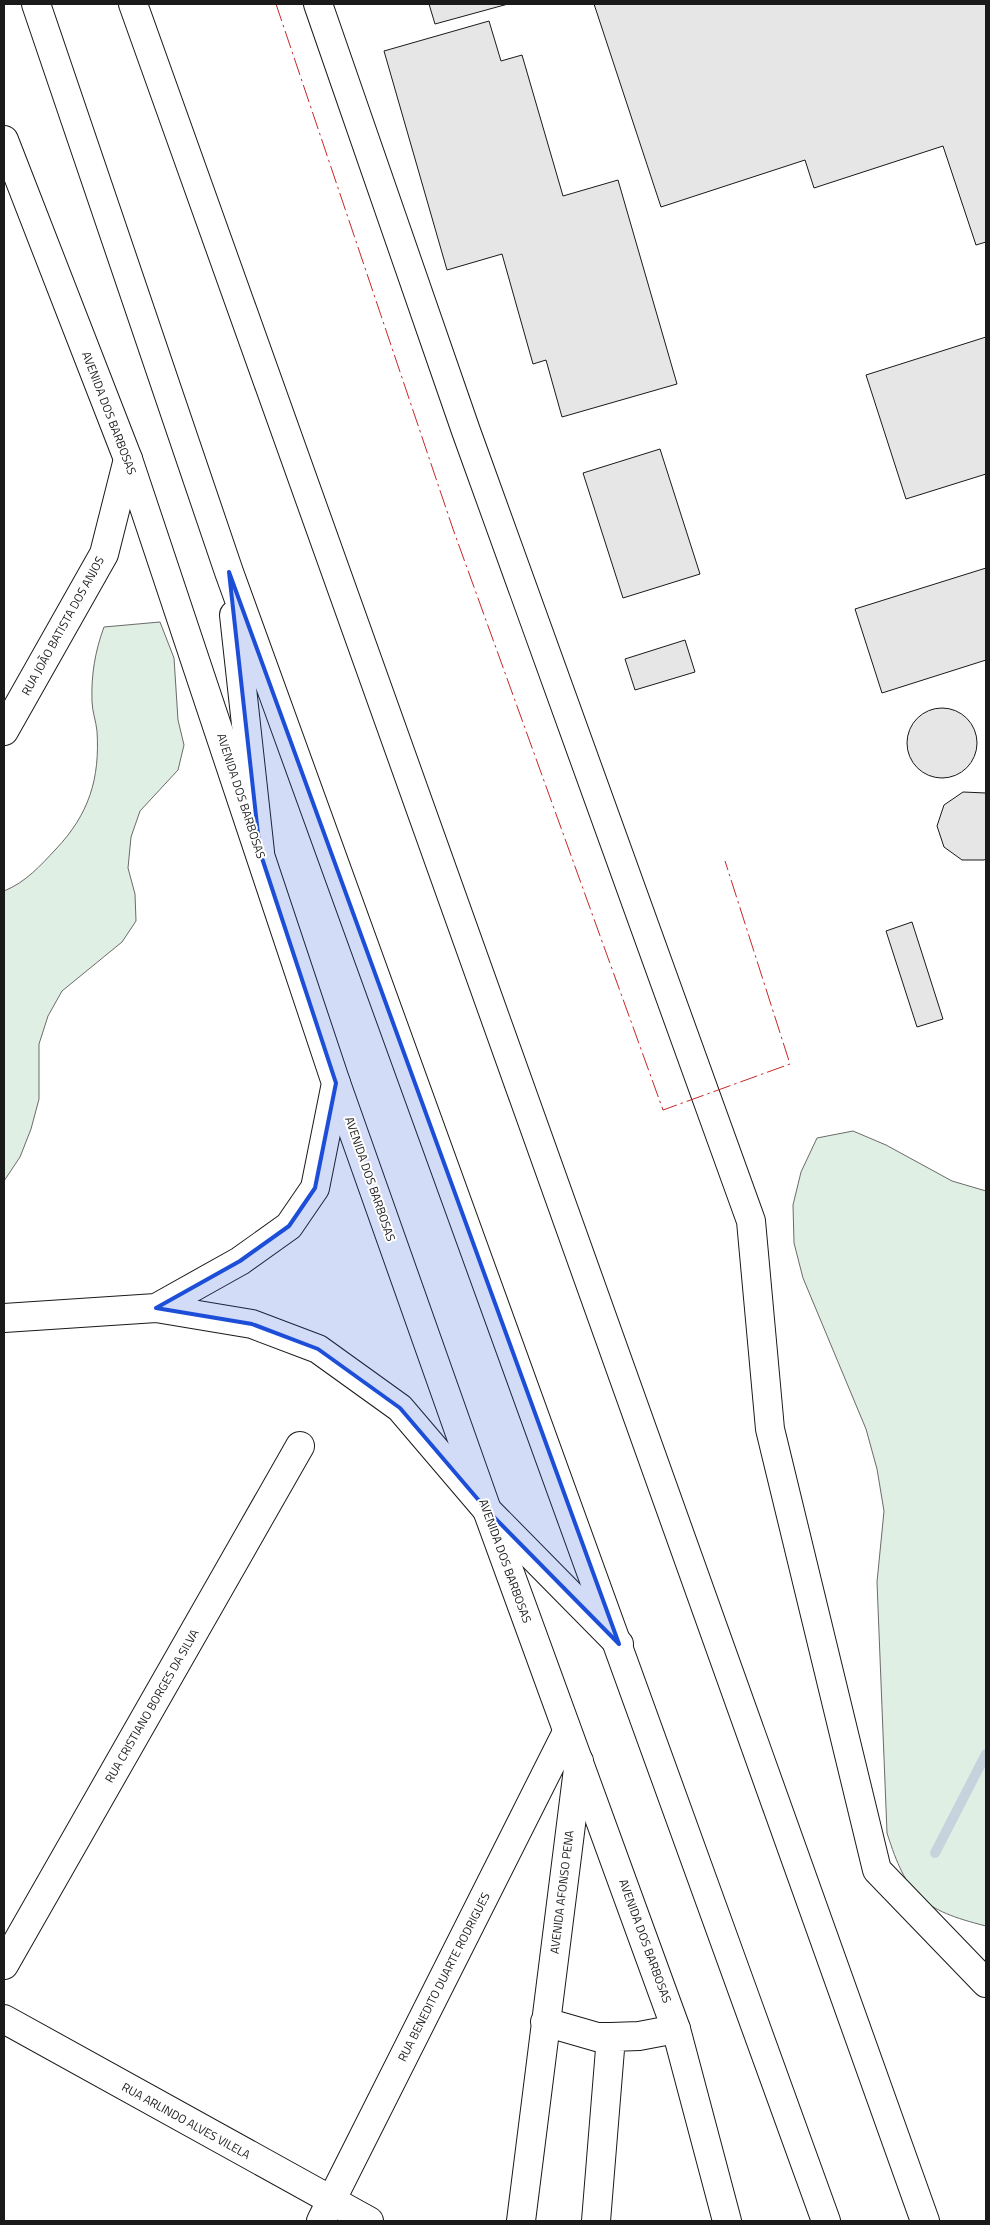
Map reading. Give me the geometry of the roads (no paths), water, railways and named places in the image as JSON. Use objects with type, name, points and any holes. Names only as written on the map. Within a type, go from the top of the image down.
[{"type":"main road","points":[[36,4],[229,572],[619,1644],[826,2221]]},
{"type":"main road","points":[[133,4],[925,2221]]},
{"type":"main road","points":[[318,4],[466,431],[751,1221],[770,1429],[877,1870],[986,1983]]},
{"type":"main road","name":"AVENIDA DOS BARBOSAS","points":[[4,140],[128,459],[336,1083],[486,1510],[676,2029],[727,2221]]},
{"type":"main road","name":"RUA JOÃO BATISTA DOS ANJOS","points":[[4,731],[104,554],[128,459]]},
{"type":"main road","points":[[229,572],[260,852]]},
{"type":"main road","points":[[156,1308],[240,1261],[289,1226],[315,1188],[336,1083]]},
{"type":"main road","points":[[4,1318],[156,1308],[252,1324],[318,1349],[400,1408],[486,1510],[619,1644]]},
{"type":"main road","name":"RUA CRISTIANO BORGES DA SILVA","points":[[4,1965],[300,1446]]},
{"type":"main road","name":"RUA BENEDITO DUARTE RODRIGUES","points":[[327,2212],[567,1732]]},
{"type":"main road","name":"AVENIDA AFONSO PENA","points":[[521,2221],[579,1761]]},
{"type":"main road","name":"RUA ARLINDO ALVES VILELA","points":[[4,2019],[327,2212],[369,2221]]},
{"type":"main road","points":[[545,2022],[598,2037],[639,2036],[676,2029]]},
{"type":"main road","points":[[596,2221],[611,2037]]},
{"type":"waterway","points":[[935,1853],[986,1754]]}]
